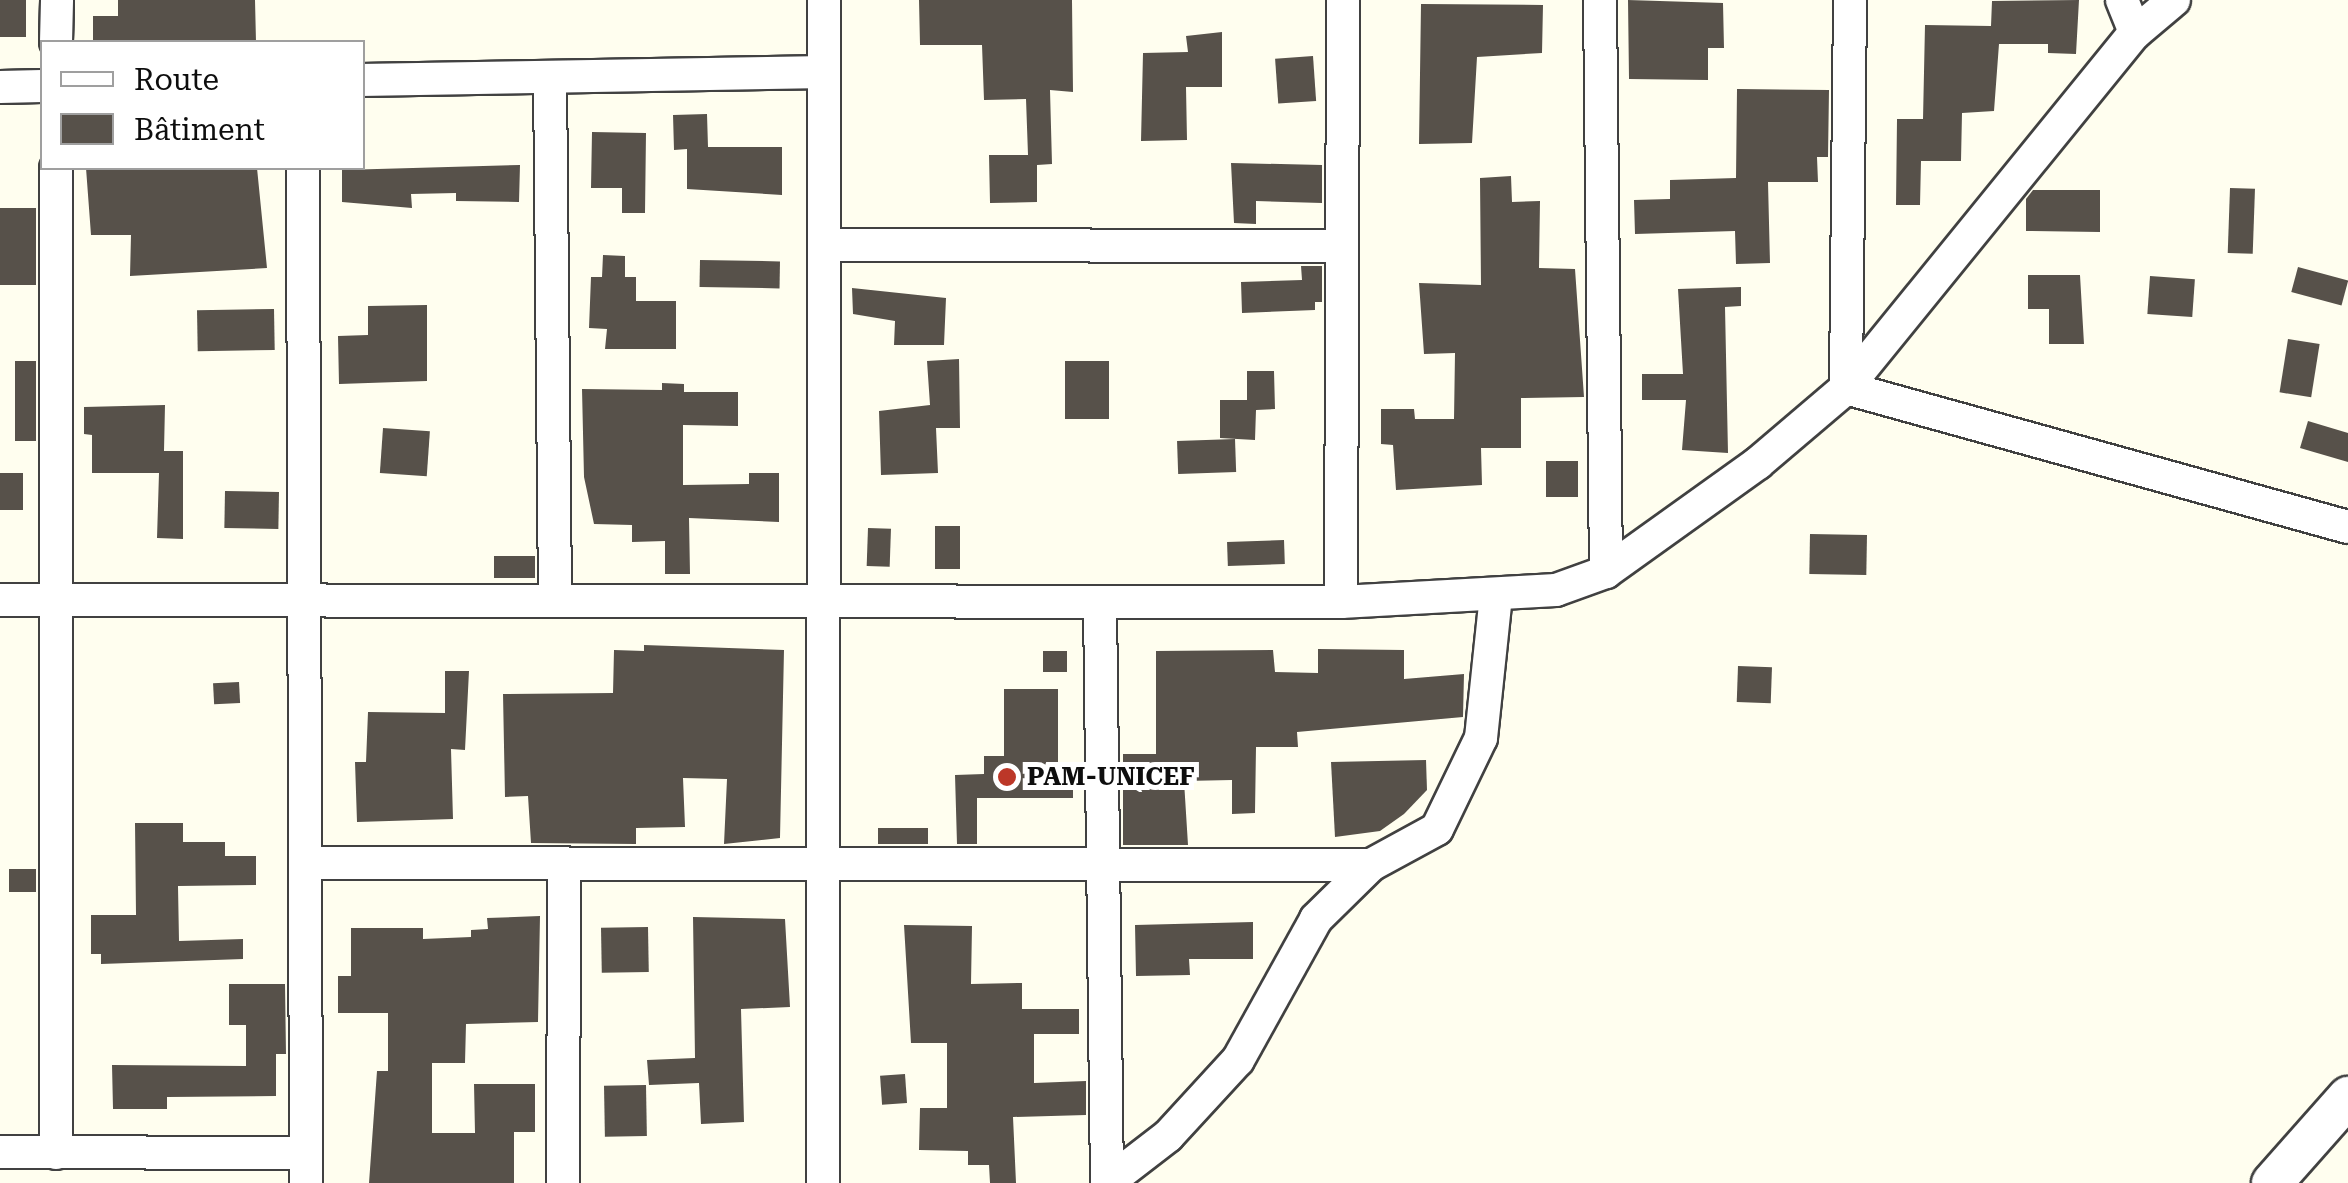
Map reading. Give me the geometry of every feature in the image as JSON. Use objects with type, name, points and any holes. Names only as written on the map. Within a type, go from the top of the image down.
[{"type":"street","points":[[56,40],[57,0]]},
{"type":"street","points":[[823,1183],[824,0]]},
{"type":"street","points":[[1341,602],[1343,0]]},
{"type":"street","points":[[1600,0],[1606,572]]},
{"type":"street","points":[[1846,388],[1850,0]]},
{"type":"street","points":[[2122,0],[2135,33]]},
{"type":"street","points":[[0,600],[1341,602],[1556,590],[1606,572],[1758,463],[1846,388],[2135,33],[2174,0]]},
{"type":"street","points":[[365,80],[824,72]]},
{"type":"street","points":[[550,76],[555,602]]},
{"type":"street","points":[[0,86],[40,86]]},
{"type":"street","points":[[56,170],[56,1152]]},
{"type":"street","points":[[0,1152],[306,1168],[303,170]]},
{"type":"street","points":[[826,245],[1342,246]]},
{"type":"street","points":[[1846,388],[2348,528]]},
{"type":"street","points":[[1107,1183],[1168,1136],[1238,1060],[1316,919],[1370,865],[1438,829],[1481,738],[1496,595]]},
{"type":"street","points":[[1100,602],[1100,867],[1107,1183]]},
{"type":"street","points":[[304,863],[822,867],[1370,865]]},
{"type":"street","points":[[563,1183],[564,863]]},
{"type":"street","points":[[2272,1183],[2348,1096]]},
{"type":"building","points":[[0,0],[26,0],[26,37],[0,37]]},
{"type":"building","points":[[118,0],[255,0],[256,40],[93,40],[93,16],[118,16]]},
{"type":"building","points":[[919,0],[1072,0],[1073,92],[1050,90],[1052,164],[1037,165],[1037,202],[990,203],[989,155],[1028,155],[1026,99],[984,100],[982,45],[920,45]]},
{"type":"building","points":[[1628,0],[1723,3],[1724,48],[1708,48],[1708,80],[1629,79]]},
{"type":"building","points":[[2079,0],[2076,54],[2048,53],[2048,44],[1999,44],[1994,111],[1962,113],[1961,161],[1921,161],[1920,205],[1896,205],[1897,119],[1923,119],[1925,25],[1991,26],[1992,1]]},
{"type":"building","points":[[1421,4],[1543,5],[1542,53],[1477,57],[1472,143],[1419,144]]},
{"type":"building","points":[[1222,32],[1222,87],[1186,87],[1187,140],[1141,141],[1143,53],[1188,52],[1186,36]]},
{"type":"building","points":[[1313,56],[1316,101],[1278,104],[1275,59]]},
{"type":"building","points":[[1737,89],[1829,90],[1828,157],[1817,157],[1818,182],[1768,182],[1770,263],[1736,264],[1735,231],[1635,234],[1634,200],[1670,199],[1670,180],[1736,178]]},
{"type":"building","points":[[707,114],[708,147],[782,147],[782,195],[687,189],[687,149],[674,150],[673,115]]},
{"type":"building","points":[[592,132],[646,133],[645,213],[622,213],[622,188],[591,188]]},
{"type":"building","points":[[1231,163],[1322,165],[1322,203],[1256,201],[1256,224],[1234,223]]},
{"type":"building","points":[[520,165],[519,202],[456,201],[456,193],[411,194],[412,208],[342,202],[342,170]]},
{"type":"building","points":[[86,170],[257,170],[267,268],[130,276],[131,235],[91,235]]},
{"type":"building","points":[[1511,176],[1512,202],[1540,201],[1539,268],[1575,269],[1584,397],[1521,398],[1521,448],[1481,448],[1482,485],[1396,490],[1393,445],[1381,444],[1381,409],[1414,409],[1415,419],[1454,419],[1455,353],[1424,354],[1419,283],[1481,285],[1480,178]]},
{"type":"building","points":[[2230,188],[2255,189],[2253,254],[2228,253]]},
{"type":"building","points":[[2033,190],[2100,190],[2100,232],[2026,231],[2026,199]]},
{"type":"building","points":[[0,208],[36,208],[36,285],[0,285]]},
{"type":"building","points":[[603,255],[625,256],[625,277],[636,277],[636,301],[676,301],[676,349],[605,349],[607,329],[589,328],[591,277],[602,277]]},
{"type":"building","points":[[700,260],[780,261],[780,288],[700,287]]},
{"type":"building","points":[[1301,266],[1322,266],[1322,302],[1315,302],[1315,310],[1242,313],[1241,282],[1302,280]]},
{"type":"building","points":[[2298,267],[2348,280],[2341,306],[2291,292]]},
{"type":"building","points":[[2028,275],[2080,275],[2084,344],[2049,344],[2049,309],[2028,309]]},
{"type":"building","points":[[2150,276],[2195,279],[2192,317],[2147,314]]},
{"type":"building","points":[[1741,287],[1741,306],[1725,307],[1728,453],[1682,450],[1686,400],[1642,400],[1642,374],[1683,374],[1678,289]]},
{"type":"building","points":[[852,288],[946,298],[944,345],[894,345],[895,321],[853,314]]},
{"type":"building","points":[[427,305],[427,381],[339,384],[338,336],[368,335],[368,306]]},
{"type":"building","points":[[274,309],[275,350],[198,351],[197,310]]},
{"type":"building","points":[[2288,339],[2320,344],[2311,397],[2280,392]]},
{"type":"building","points":[[959,359],[960,428],[936,428],[938,473],[881,475],[879,411],[930,405],[927,361]]},
{"type":"building","points":[[15,361],[36,361],[36,441],[15,441]]},
{"type":"building","points":[[1065,361],[1109,361],[1109,419],[1065,419]]},
{"type":"building","points":[[1247,371],[1274,371],[1275,409],[1256,410],[1255,440],[1220,438],[1220,400],[1247,400]]},
{"type":"building","points":[[662,383],[684,384],[684,392],[738,392],[738,426],[683,425],[683,485],[749,484],[749,473],[779,473],[779,522],[689,518],[690,574],[665,574],[665,541],[632,542],[632,525],[594,524],[584,477],[582,389],[662,390]]},
{"type":"building","points":[[165,405],[164,451],[183,451],[183,539],[157,538],[159,473],[92,473],[92,435],[84,434],[84,407]]},
{"type":"building","points":[[2308,421],[2348,433],[2348,462],[2300,448]]},
{"type":"building","points":[[383,428],[430,431],[427,476],[380,473]]},
{"type":"building","points":[[1235,439],[1236,472],[1178,474],[1177,441]]},
{"type":"building","points":[[1546,461],[1578,461],[1578,497],[1546,497]]},
{"type":"building","points":[[0,473],[23,473],[23,510],[0,510]]},
{"type":"building","points":[[225,491],[279,492],[278,529],[224,528]]},
{"type":"building","points":[[935,526],[960,526],[960,569],[935,569]]},
{"type":"building","points":[[868,528],[891,529],[890,567],[867,566]]},
{"type":"building","points":[[1810,534],[1867,535],[1866,575],[1809,574]]},
{"type":"building","points":[[1284,540],[1285,564],[1228,566],[1227,542]]},
{"type":"building","points":[[494,556],[535,556],[535,578],[494,578]]},
{"type":"building","points":[[644,645],[784,650],[780,838],[724,844],[727,779],[683,778],[685,827],[636,828],[636,844],[531,843],[528,796],[505,797],[503,694],[613,693],[614,650],[644,651]]},
{"type":"building","points":[[1318,649],[1404,650],[1404,679],[1464,674],[1463,717],[1297,732],[1298,747],[1256,747],[1255,813],[1232,814],[1232,780],[1184,781],[1188,845],[1123,845],[1123,754],[1156,754],[1156,651],[1273,650],[1275,672],[1318,673]]},
{"type":"building","points":[[1043,651],[1067,651],[1067,672],[1043,672]]},
{"type":"building","points":[[1738,666],[1772,667],[1771,703],[1737,702]]},
{"type":"building","points":[[445,671],[469,671],[465,750],[451,749],[453,819],[357,822],[355,762],[366,762],[368,712],[445,713]]},
{"type":"building","points":[[239,682],[240,703],[214,704],[213,683]]},
{"type":"building","points":[[1004,689],[1058,689],[1058,773],[1073,773],[1073,798],[977,798],[977,844],[957,844],[955,775],[984,774],[984,756],[1004,756]]},
{"type":"building","points":[[1426,760],[1427,790],[1404,814],[1380,831],[1335,837],[1331,762]]},
{"type":"building","points":[[135,823],[183,823],[183,842],[225,842],[225,856],[256,856],[256,885],[178,886],[179,941],[243,939],[243,959],[101,964],[101,954],[91,954],[91,915],[136,915]]},
{"type":"building","points":[[878,828],[928,828],[928,844],[878,844]]},
{"type":"building","points":[[9,869],[36,869],[36,892],[9,892]]},
{"type":"building","points":[[540,916],[538,1022],[466,1024],[465,1063],[432,1063],[432,1133],[475,1133],[474,1084],[535,1084],[535,1132],[514,1132],[514,1183],[369,1183],[377,1071],[388,1071],[388,1013],[338,1013],[338,976],[351,976],[351,928],[423,928],[423,939],[471,937],[471,930],[488,929],[487,918]]},
{"type":"building","points":[[693,917],[785,919],[790,1007],[741,1009],[744,1122],[701,1124],[699,1083],[649,1085],[647,1060],[695,1058]]},
{"type":"building","points":[[1253,922],[1253,959],[1189,959],[1190,975],[1136,976],[1135,925]]},
{"type":"building","points":[[904,925],[972,926],[971,984],[1022,983],[1022,1009],[1079,1009],[1079,1034],[1034,1034],[1034,1083],[1086,1081],[1086,1115],[1013,1117],[1016,1183],[990,1183],[989,1165],[968,1165],[968,1151],[919,1150],[920,1108],[947,1108],[947,1043],[911,1043]]},
{"type":"building","points":[[648,927],[649,972],[602,973],[601,928]]},
{"type":"building","points":[[229,984],[285,984],[286,1054],[276,1054],[276,1096],[167,1097],[167,1109],[113,1109],[112,1065],[246,1066],[246,1025],[229,1025]]},
{"type":"building","points":[[905,1074],[907,1103],[882,1105],[880,1076]]},
{"type":"building","points":[[646,1085],[647,1136],[605,1137],[604,1086]]},
{"type":"place","name":"PAM-UNICEF","points":[[1007,777]]}]
